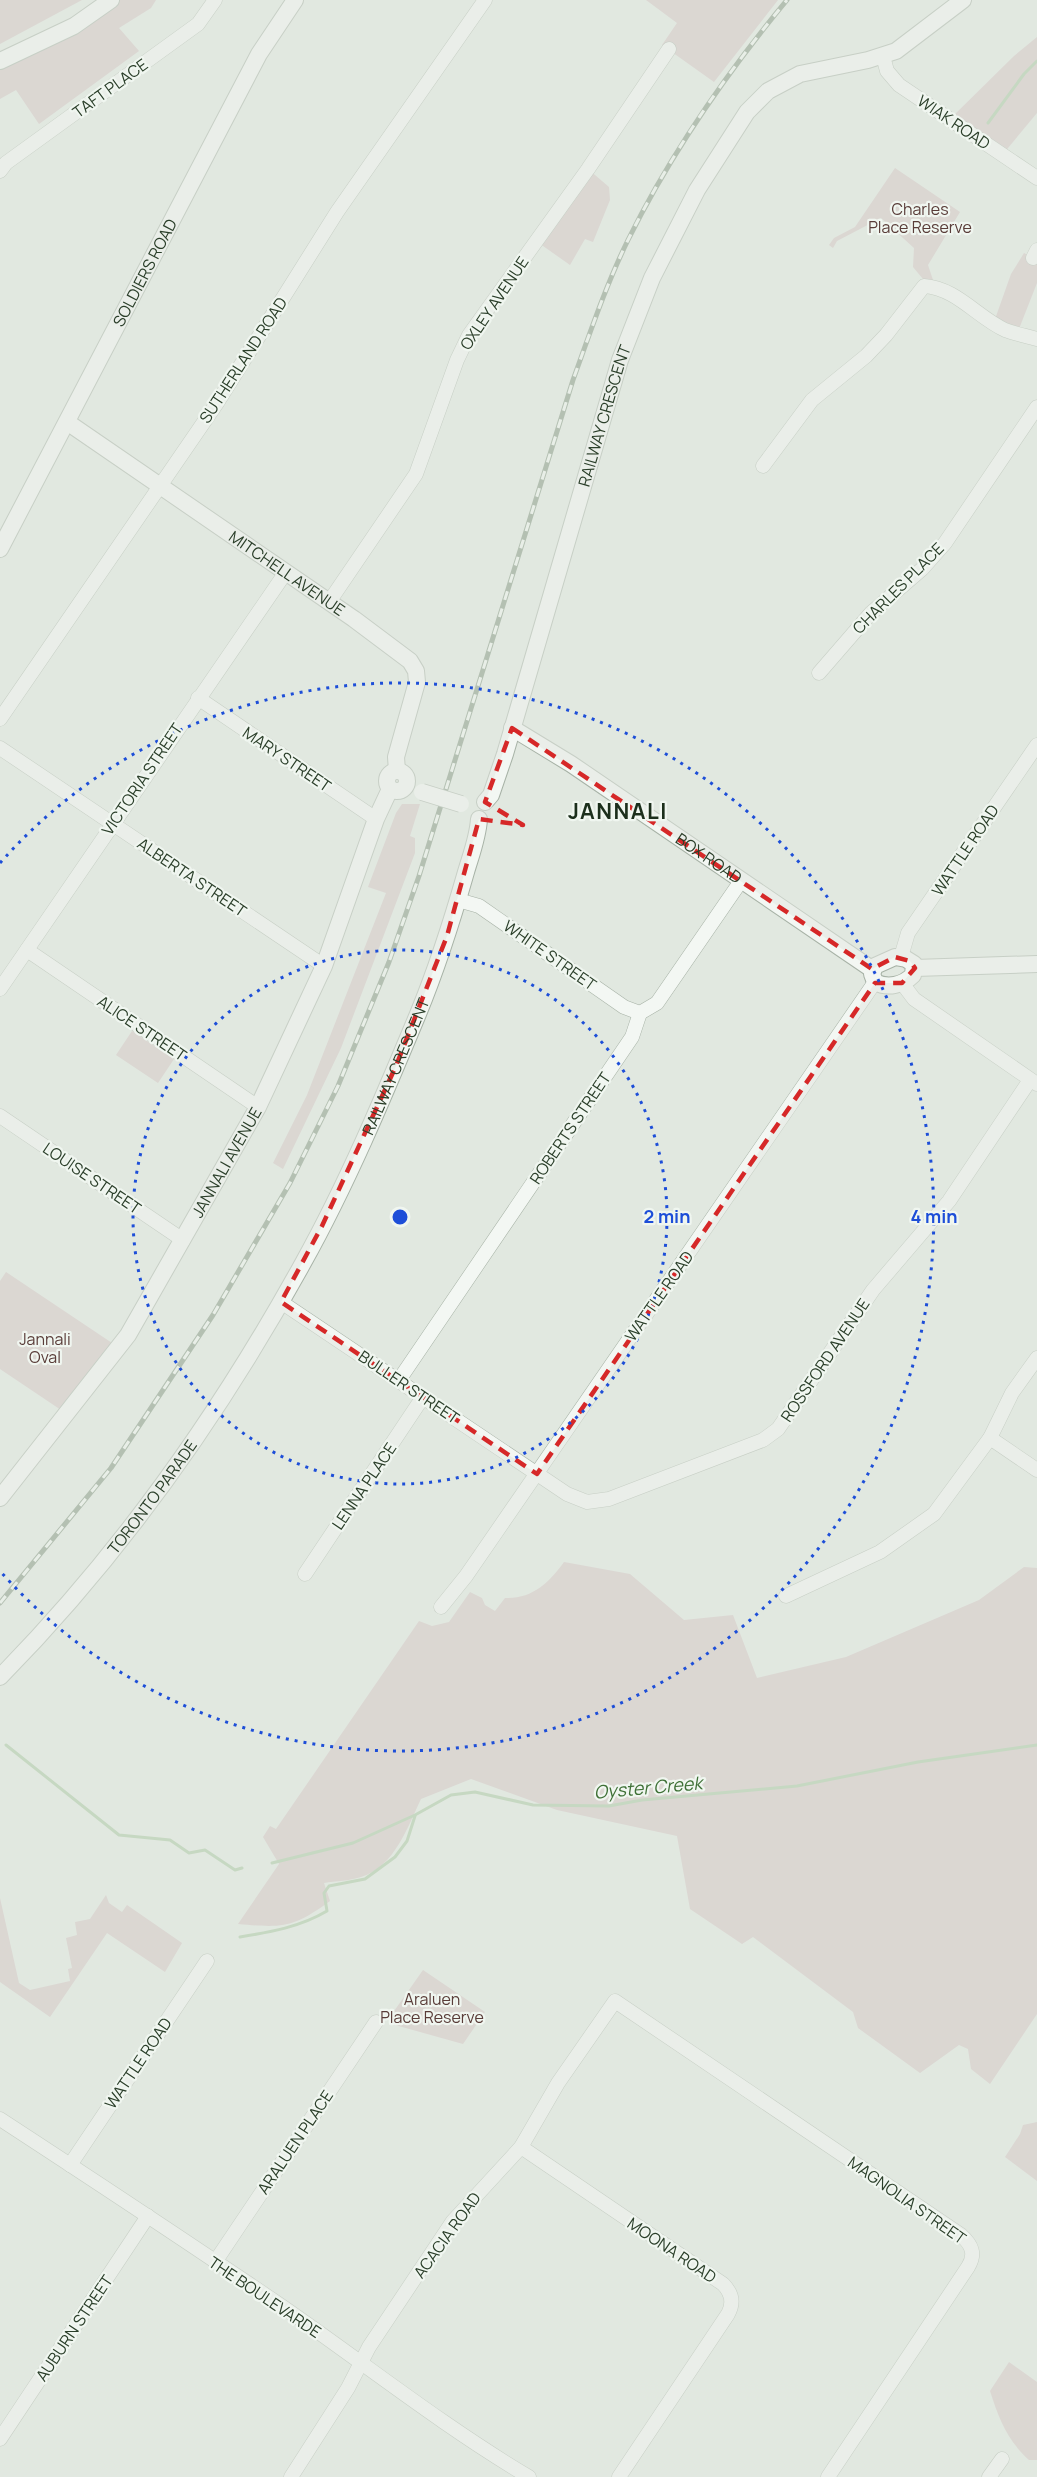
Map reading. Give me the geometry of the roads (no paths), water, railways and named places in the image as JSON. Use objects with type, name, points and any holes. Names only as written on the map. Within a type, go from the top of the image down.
[{"type":"street","points":[[0,61],[74,26],[111,0]]},
{"type":"street","name":"TAFT PLACE","points":[[0,171],[6,163],[198,24],[215,0]]},
{"type":"street","name":"SOLDIERS ROAD","points":[[0,549],[259,54],[295,0]]},
{"type":"street","name":"SUTHERLAND ROAD","points":[[0,719],[255,344],[337,212],[485,0]]},
{"type":"street","name":"RAILWAY CRESCENT","points":[[281,1302],[322,1226],[396,1066],[436,966],[458,900],[474,808],[491,795],[608,397],[652,278],[697,190],[747,112],[768,91],[800,74],[883,56],[908,43],[963,0]]},
{"type":"street","name":"OXLEY AVENUE","points":[[329,602],[416,474],[457,360],[469,335],[588,169],[669,49]]},
{"type":"street","name":"WIAK ROAD","points":[[883,56],[887,71],[899,85],[1037,178]]},
{"type":"street","points":[[763,466],[812,400],[866,356],[886,335],[924,286],[935,286],[951,294],[1005,330],[1037,339]]},
{"type":"street","name":"CHARLES PLACE","points":[[819,673],[871,613],[922,569],[945,543],[1036,410]]},
{"type":"street","name":"MITCHELL AVENUE","points":[[67,422],[400,652],[416,671],[416,688],[396,757],[397,771]]},
{"type":"street","name":"VICTORIA STREET","points":[[0,988],[286,572]]},
{"type":"street","name":"MARY STREET","points":[[198,698],[376,819]]},
{"type":"street","name":"BOX ROAD","points":[[512,728],[571,764],[741,880],[874,976]]},
{"type":"street","name":"WATTLE ROAD","points":[[901,957],[908,933],[1037,745]]},
{"type":"street","name":"ALBERTA STREET","points":[[0,748],[324,966]]},
{"type":"street","name":"JANNALI AVENUE","points":[[0,1498],[128,1335],[258,1107],[324,966],[376,819],[398,788],[387,778],[397,771]]},
{"type":"street","points":[[398,788],[422,792],[474,808]]},
{"type":"street","points":[[640,1013],[657,1004],[741,880]]},
{"type":"street","name":"WHITE STREET","points":[[458,900],[478,906],[624,1007],[640,1013]]},
{"type":"street","name":"ALICE STREET","points":[[27,950],[258,1107]]},
{"type":"street","points":[[901,957],[910,961],[915,968],[913,975],[902,983],[884,986],[874,976],[884,960],[901,957]]},
{"type":"street","points":[[915,968],[1037,964]]},
{"type":"street","name":"WATTLE ROAD","points":[[441,1607],[466,1576],[537,1474],[874,976]]},
{"type":"street","points":[[902,983],[914,999],[1034,1082]]},
{"type":"street","name":"ROBERTS STREET","points":[[399,1380],[632,1037],[640,1013]]},
{"type":"street","name":"ROSSFORD AVENUE","points":[[537,1474],[576,1499],[598,1502],[763,1440],[778,1429],[873,1290],[949,1201],[1034,1082]]},
{"type":"street","name":"LOUISE STREET","points":[[0,1116],[183,1240]]},
{"type":"street","name":"BULLER STREET","points":[[281,1302],[537,1474]]},
{"type":"street","name":"TORONTO PARADE","points":[[0,1677],[44,1632],[154,1495],[221,1398],[281,1302]]},
{"type":"street","points":[[786,1596],[880,1552],[926,1521],[949,1497],[990,1438],[1012,1393],[1037,1358]]},
{"type":"street","name":"LENNA PLACE","points":[[305,1574],[423,1397]]},
{"type":"street","points":[[990,1438],[1037,1470]]},
{"type":"street","name":"WATTLE ROAD","points":[[70,2165],[207,1961]]},
{"type":"street","name":"ACACIA ROAD","points":[[291,2477],[337,2406],[361,2363],[453,2221],[521,2147],[558,2083],[615,2001]]},
{"type":"street","name":"MAGNOLIA STREET","points":[[615,2001],[961,2235],[971,2246],[973,2256],[968,2267],[828,2477]]},
{"type":"street","name":"ARALUEN PLACE","points":[[215,2262],[376,2022]]},
{"type":"street","name":"THE BOULEVARDE","points":[[0,2119],[148,2216],[425,2409],[529,2477]]},
{"type":"street","name":"MOONA ROAD","points":[[521,2147],[723,2284],[731,2295],[732,2302],[728,2314],[619,2477]]},
{"type":"street","name":"AUBURN STREET","points":[[0,2439],[148,2216]]},
{"type":"street","points":[[989,2477],[1002,2459]]},
{"type":"waterway","points":[[988,123],[1024,74],[1037,61]]},
{"type":"waterway","points":[[6,1745],[119,1835],[170,1840],[189,1853],[205,1850],[235,1870],[242,1868]]},
{"type":"waterway","name":"Oyster Creek","points":[[272,1863],[353,1843],[415,1815],[451,1795],[475,1792],[533,1805],[609,1806],[642,1800],[797,1786],[918,1762],[1037,1745]]},
{"type":"waterway","points":[[240,1937],[296,1925],[327,1911],[324,1893],[329,1886],[365,1879],[395,1857],[407,1841],[415,1816]]},
{"type":"railway","points":[[0,1603],[111,1468],[213,1315],[290,1183],[338,1086],[389,962],[419,876],[573,380],[613,274],[662,176],[700,116],[787,0]]},
{"type":"district","name":"JANNALI","points":[[618,811]]},
{"type":"park label","name":"Charles Place Reserve","points":[[920,218]]},
{"type":"park label","name":"Jannali Oval","points":[[45,1348]]},
{"type":"park label","name":"Araluen Place Reserve","points":[[432,2008]]}]
